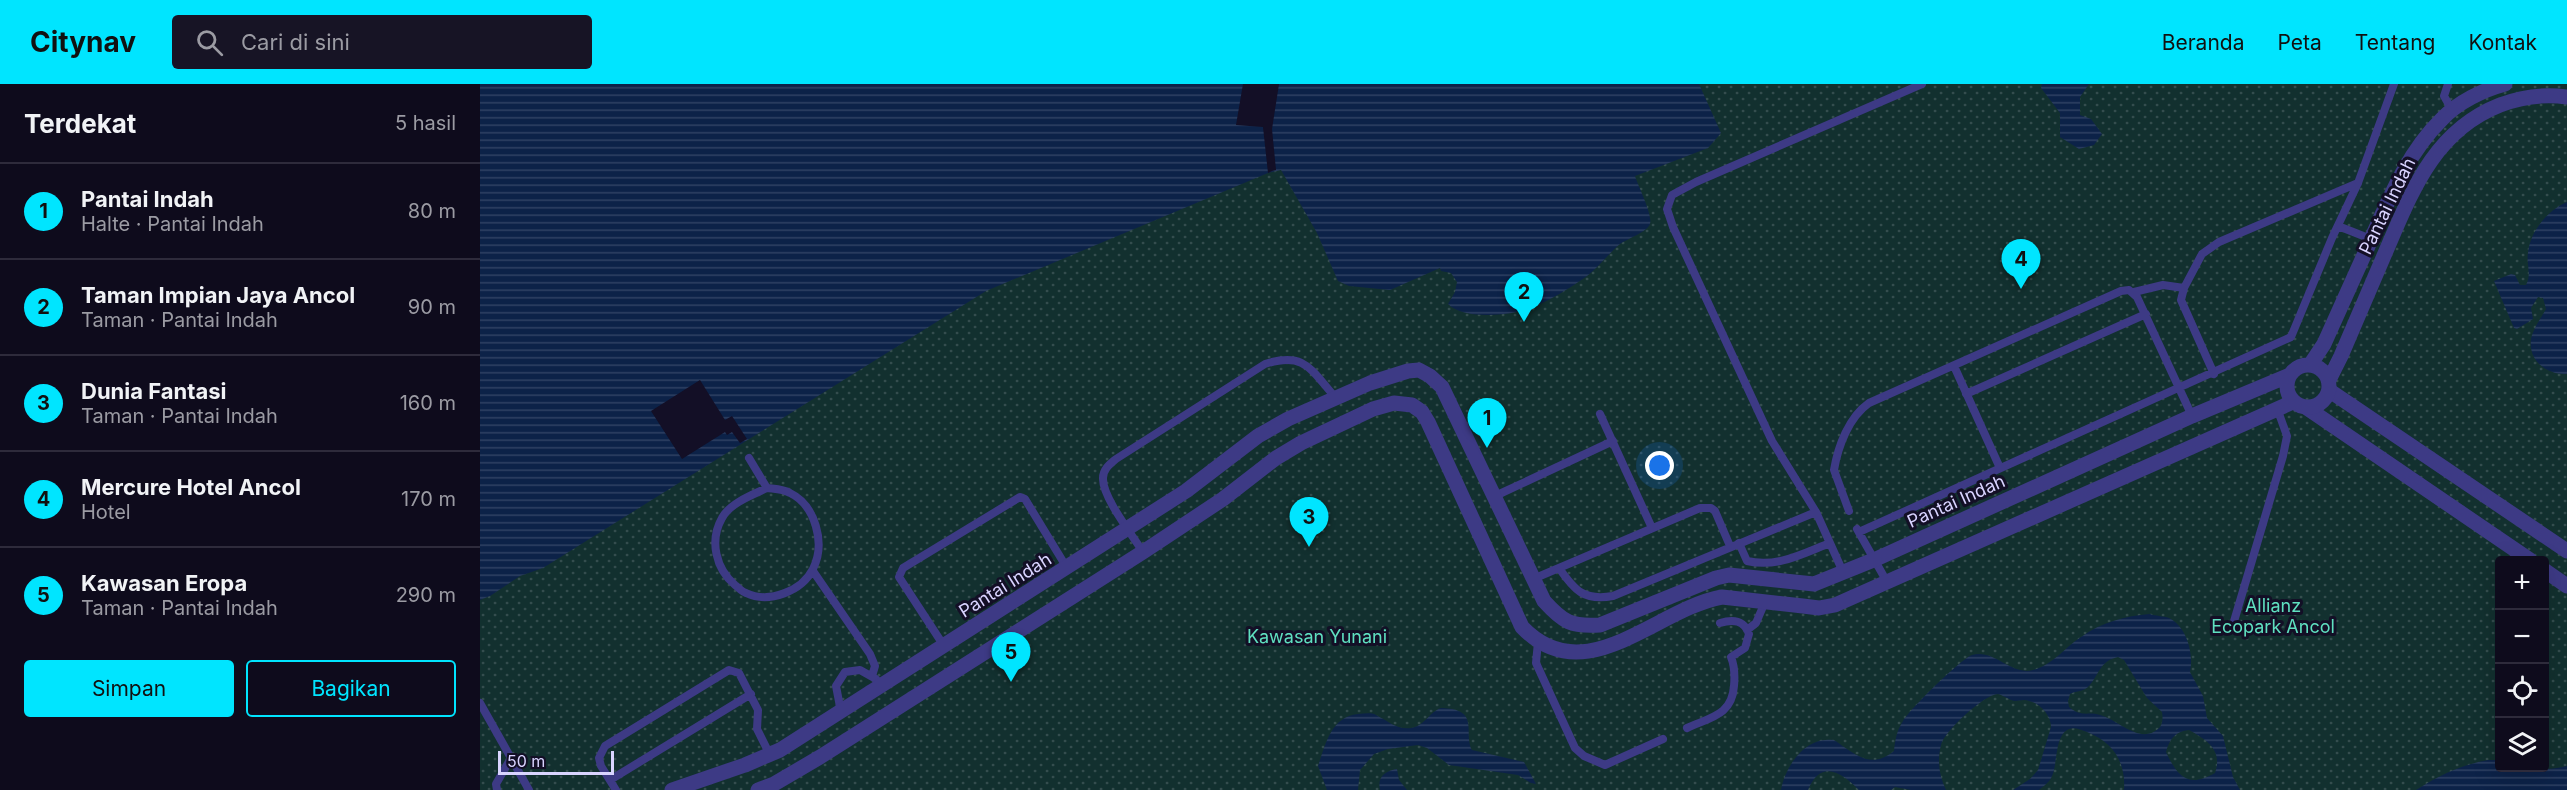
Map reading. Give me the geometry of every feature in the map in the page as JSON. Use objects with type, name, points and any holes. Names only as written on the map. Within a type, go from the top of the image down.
[{"type":"street","name":"Pantai Indah","points":[[2310,365],[2324,344],[2390,196],[2416,150],[2442,118],[2469,98],[2505,84]]},
{"type":"street","name":"Pantai Indah","points":[[2329,385],[2408,199],[2425,167],[2438,150],[2460,127],[2491,108],[2511,100],[2536,96],[2567,97]]},
{"type":"street","points":[[2523,556],[2300,405],[2287,389],[2290,375],[2296,369],[2310,365],[2318,367],[2329,385],[2567,551]]},
{"type":"street","name":"Pantai Indah","points":[[672,790],[770,756],[841,712],[877,680],[944,646],[1186,491],[1258,436],[1288,419],[1398,373],[1419,370],[1442,387],[1544,601],[1570,623],[1579,627],[1600,625],[1716,578],[1740,575],[1806,585],[1814,584],[1876,559],[2192,416],[2290,375]]},
{"type":"street","points":[[758,790],[774,784],[820,757],[1143,552],[1223,499],[1276,458],[1301,443],[1394,403],[1413,405],[1422,412],[1428,422],[1522,627],[1538,642],[1555,650],[1578,653],[1594,650],[1631,636],[1708,599],[1722,597],[1819,608],[1835,604],[2277,408],[2300,405],[2317,406],[2325,400],[2329,385]]},
{"type":"street","points":[[2549,573],[2567,586]]},
{"type":"lane","points":[[1843,572],[1816,512],[1772,441],[1676,235],[1667,209],[1672,195],[1696,182],[1922,84]]},
{"type":"lane","points":[[1887,582],[1858,530],[2214,374],[2291,337],[2358,183],[2394,84]]},
{"type":"lane","points":[[2448,84],[2444,96],[2452,111]]},
{"type":"lane","points":[[2214,374],[2181,300],[2184,288],[2202,254],[2213,246],[2358,183]]},
{"type":"lane","points":[[2338,226],[2371,239]]},
{"type":"lane","points":[[1849,511],[1834,470],[1853,418],[1869,403],[2121,291],[2133,292],[2163,285],[2184,288]]},
{"type":"lane","points":[[2133,292],[2146,314],[2192,416]]},
{"type":"lane","points":[[1966,394],[2146,314]]},
{"type":"lane","points":[[1143,552],[1104,488],[1103,476],[1108,466],[1133,446],[1265,364],[1293,359],[1307,366],[1335,398]]},
{"type":"lane","points":[[1954,366],[2000,468]]},
{"type":"lane","points":[[2232,628],[2283,456],[2287,436],[2277,408]]},
{"type":"lane","points":[[1600,414],[1652,528]]},
{"type":"lane","points":[[1495,496],[1613,441]]},
{"type":"lane","points":[[749,458],[767,488]]},
{"type":"lane","points":[[767,488],[788,492],[804,503],[813,518],[818,540],[818,556],[813,571],[793,590],[771,597],[746,593],[728,579],[718,563],[715,548],[722,518],[741,501],[767,488]]},
{"type":"lane","points":[[944,646],[899,577],[903,568],[1020,497],[1024,499],[1067,568]]},
{"type":"lane","points":[[1533,579],[1700,508],[1711,508],[1715,511],[1747,561],[1759,564],[1780,563],[1830,543]]},
{"type":"lane","points":[[1559,568],[1575,589],[1591,597],[1602,598],[1625,592],[1816,512]]},
{"type":"lane","points":[[813,571],[870,654],[877,680]]},
{"type":"lane","points":[[1747,630],[1756,623],[1765,602]]},
{"type":"lane","points":[[1687,728],[1724,711],[1734,694],[1735,669],[1731,657],[1745,648],[1748,642],[1747,630],[1739,622],[1733,620],[1720,623]]},
{"type":"lane","points":[[1538,642],[1536,663],[1575,748],[1584,756],[1605,765],[1663,739]]},
{"type":"lane","points":[[841,712],[836,695],[839,678],[852,669],[860,670],[877,680]]},
{"type":"lane","points":[[616,790],[598,758],[605,746],[729,670],[739,673],[752,694],[758,710],[757,729],[770,756]]},
{"type":"lane","points":[[610,780],[752,694]]},
{"type":"lane","points":[[480,703],[529,790]]},
{"type":"lane","points":[[497,790],[496,784],[511,759]]},
{"type":"green space","points":[[480,84],[2567,84],[2567,790],[480,790]]},
{"type":"water","points":[[480,84],[1699,84],[1721,133],[1708,148],[1635,176],[1649,214],[1650,224],[1645,230],[1620,244],[1591,272],[1560,294],[1531,308],[1512,313],[1488,315],[1455,309],[1448,304],[1455,292],[1457,282],[1451,273],[1441,271],[1440,268],[1390,290],[1349,286],[1338,281],[1317,233],[1281,170],[1268,173],[986,291],[543,568],[520,576],[480,600]]},
{"type":"water","points":[[2042,84],[2089,84],[2080,97],[2080,115],[2091,119],[2102,134],[2094,145],[2079,149],[2060,137],[2060,113],[2041,88]]},
{"type":"water","points":[[2567,202],[2567,374],[2560,374],[2540,365],[2531,347],[2535,327],[2546,309],[2543,298],[2538,297],[2531,308],[2533,319],[2517,329],[2514,328],[2494,281],[2511,274],[2515,275],[2520,285],[2526,285],[2529,277],[2529,245],[2532,237],[2541,222],[2553,210]]},
{"type":"water","points":[[2150,614],[2169,618],[2185,634],[2190,649],[2190,672],[2203,696],[2207,718],[2223,736],[2233,777],[2240,790],[2124,790],[2123,771],[2111,747],[2096,736],[2074,728],[2069,729],[2061,738],[2055,768],[2049,781],[2039,790],[2013,790],[2030,779],[2038,770],[2051,727],[2049,717],[2039,706],[2029,701],[2016,701],[1998,694],[1983,700],[1974,707],[1943,739],[1939,762],[1946,790],[1911,790],[1895,787],[1891,790],[1859,790],[1838,774],[1825,772],[1813,780],[1808,790],[1781,790],[1787,772],[1798,755],[1805,748],[1823,740],[1833,740],[1869,760],[1887,756],[1894,751],[1898,732],[1907,715],[1947,674],[1972,655],[1988,656],[2025,671],[2033,670],[2047,664],[2075,641],[2097,627],[2123,618]],"holes":[[[2118,657],[2124,660],[2147,698],[2162,712],[2161,726],[2151,733],[2136,733],[2107,717],[2081,713],[2069,707],[2070,694],[2086,689],[2103,665]],[[2189,730],[2207,742],[2217,758],[2215,773],[2198,780],[2191,780],[2180,774],[2166,752],[2173,737]]]},
{"type":"water","points":[[1441,708],[1453,709],[1466,717],[1472,750],[1524,762],[1536,784],[1518,775],[1449,765],[1427,748],[1418,745],[1388,749],[1374,754],[1360,770],[1358,790],[1327,790],[1318,766],[1331,732],[1341,720],[1358,714],[1372,714],[1397,726],[1411,728],[1420,725]]},
{"type":"water","points":[[2495,760],[2495,772],[2549,772],[2549,769],[2567,766],[2567,790],[2416,790],[2451,771]]},
{"type":"water","points":[[1397,769],[1399,780],[1407,790],[1380,790],[1379,785],[1383,775]]},
{"type":"pier","points":[[1243,84],[1279,84],[1272,129],[1276,170],[1268,173],[1263,127],[1236,125]]},
{"type":"pier","points":[[700,380],[725,420],[732,416],[747,439],[740,443],[732,432],[727,435],[725,432],[682,459],[651,411]]},
{"type":"place","name":"Mercure Hotel Ancol","points":[[2021,289]]},
{"type":"place","name":"Taman Impian Jaya Ancol","points":[[1524,322]]},
{"type":"place","name":"Pantai Indah","points":[[1487,448]]},
{"type":"place","name":"Dunia Fantasi","points":[[1309,547]]},
{"type":"place","name":"Kawasan Eropa","points":[[1011,682]]},
{"type":"park label","name":"Allianz Ecopark Ancol","points":[[2273,615]]},
{"type":"park label","name":"Kawasan Yunani","points":[[1317,636]]}]
